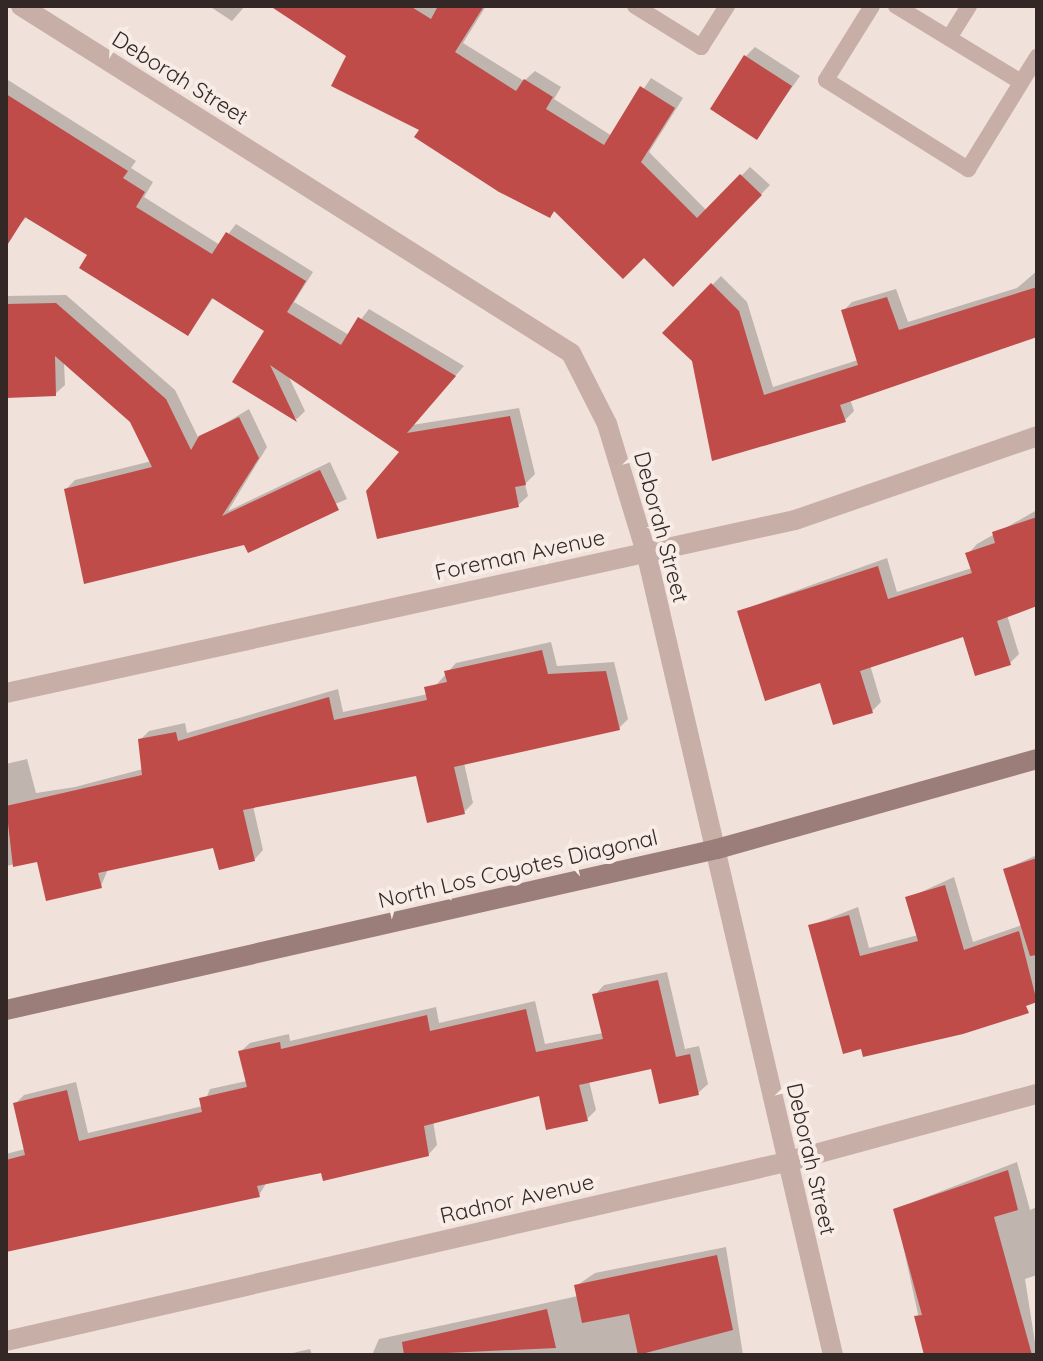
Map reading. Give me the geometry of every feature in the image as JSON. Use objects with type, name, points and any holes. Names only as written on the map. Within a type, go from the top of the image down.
[{"type":"main road","name":"North Los Coyotes Diagonal","points":[[6,1010],[717,849],[1037,759]]},
{"type":"street","name":"Deborah Street","points":[[21,6],[571,353],[607,424],[646,552],[833,1355]]},
{"type":"street","name":"Foreman Avenue","points":[[6,693],[795,520],[1037,436]]},
{"type":"street","name":"Radnor Avenue","points":[[6,1341],[786,1162],[1037,1094]]},
{"type":"lane","points":[[635,6],[701,47],[727,6]]},
{"type":"lane","points":[[872,6],[826,80],[968,169],[1037,57]]},
{"type":"lane","points":[[896,6],[1021,82]]},
{"type":"lane","points":[[949,38],[969,6]]},
{"type":"building","points":[[270,6],[410,6],[431,19],[438,6],[484,6],[455,52],[516,91],[524,79],[553,97],[546,109],[604,145],[640,86],[675,108],[641,162],[697,218],[740,174],[762,195],[673,287],[644,258],[623,279],[554,211],[550,218],[499,192],[414,137],[419,130],[331,86],[346,56]]},
{"type":"building","points":[[744,55],[792,86],[757,140],[710,109]]},
{"type":"building","points":[[6,94],[128,171],[123,178],[145,192],[136,207],[212,254],[226,232],[306,281],[287,312],[341,345],[358,317],[456,376],[407,433],[510,416],[526,485],[515,487],[519,507],[377,539],[366,491],[399,452],[270,365],[297,422],[232,382],[264,331],[212,298],[188,336],[79,268],[87,255],[25,217],[6,247]]},
{"type":"building","points":[[711,283],[739,311],[764,395],[858,365],[841,310],[887,297],[899,330],[1037,287],[1037,337],[840,405],[846,422],[712,461],[692,361],[662,333]]},
{"type":"building","points":[[56,303],[166,399],[191,450],[199,436],[239,417],[259,458],[222,516],[320,470],[339,510],[248,553],[244,545],[84,584],[64,489],[152,467],[130,422],[55,356],[56,396],[6,398],[6,304]]},
{"type":"building","points":[[1037,517],[1037,606],[997,621],[1011,665],[975,676],[963,637],[860,671],[873,713],[833,725],[820,683],[765,701],[737,611],[878,566],[888,599],[972,573],[965,553],[995,543],[992,532]]},
{"type":"building","points":[[542,650],[548,674],[606,671],[620,730],[454,767],[465,814],[427,823],[416,776],[243,810],[255,861],[219,870],[213,848],[98,873],[102,888],[46,901],[37,862],[13,867],[6,806],[142,775],[138,739],[176,732],[178,741],[329,697],[334,720],[427,700],[424,687],[447,682],[444,671]]},
{"type":"building","points":[[1037,858],[1037,955],[1030,956],[1003,869]]},
{"type":"building","points":[[945,885],[964,950],[1019,931],[1037,1002],[1026,1006],[1029,1013],[963,1034],[863,1057],[861,1049],[843,1054],[808,925],[849,915],[860,956],[918,941],[905,897]]},
{"type":"building","points":[[658,980],[676,1057],[690,1054],[699,1095],[659,1104],[651,1069],[579,1085],[588,1121],[546,1130],[539,1096],[424,1126],[429,1156],[323,1181],[321,1173],[257,1186],[260,1197],[6,1252],[6,1160],[25,1155],[13,1103],[67,1090],[79,1141],[202,1112],[199,1098],[247,1087],[238,1051],[280,1042],[281,1049],[427,1015],[430,1031],[526,1009],[536,1052],[603,1039],[592,994]]},
{"type":"building","points":[[1008,1170],[1018,1210],[994,1217],[1032,1355],[924,1355],[914,1316],[922,1315],[893,1209]]},
{"type":"building","points":[[717,1255],[733,1330],[638,1355],[629,1314],[582,1323],[574,1285]]},
{"type":"building","points":[[547,1309],[556,1348],[404,1355],[402,1342]]}]
